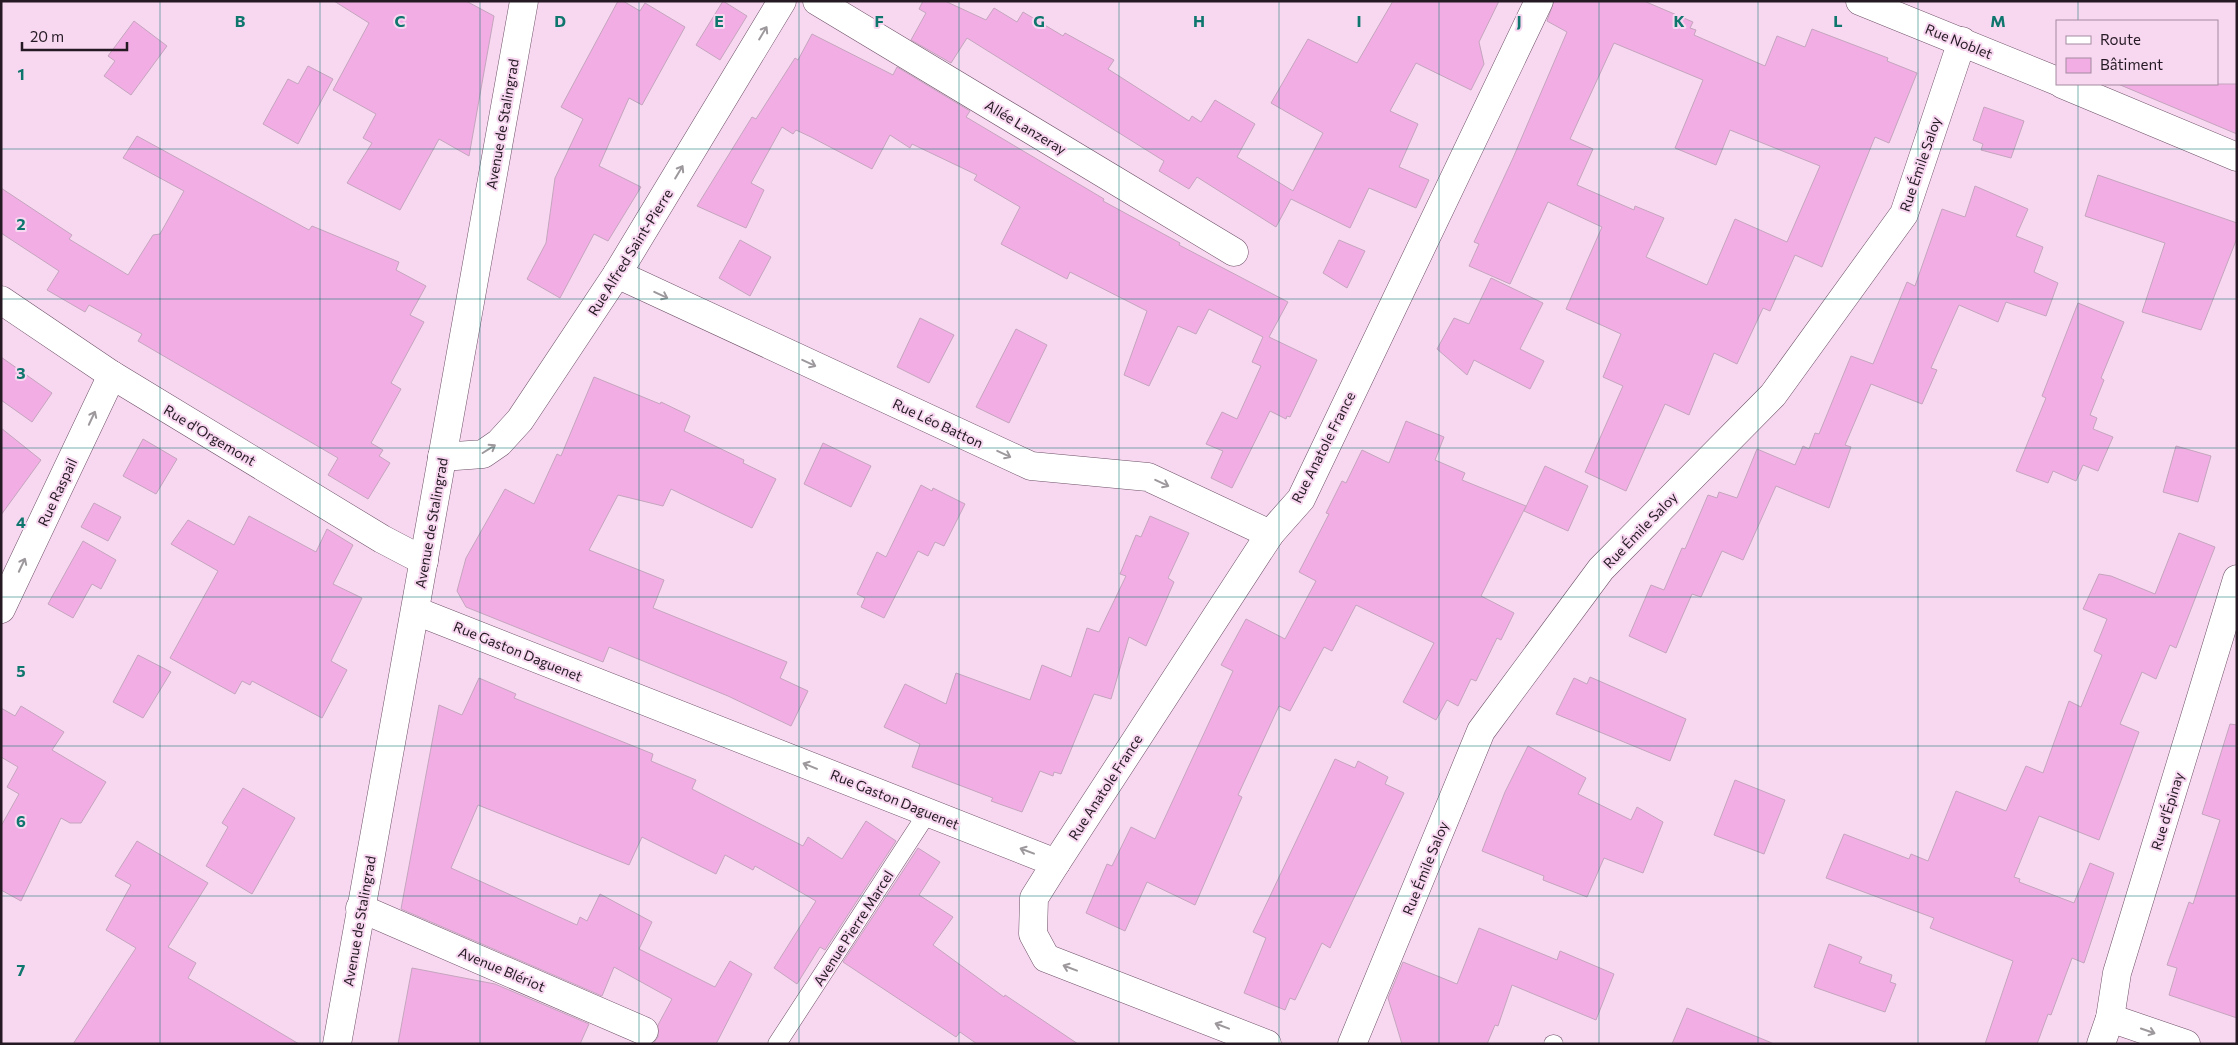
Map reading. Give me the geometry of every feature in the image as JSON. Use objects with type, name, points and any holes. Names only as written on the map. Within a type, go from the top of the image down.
[{"type":"street","name":"Avenue de Stalingrad","points":[[337,1044],[524,1]]},
{"type":"street","name":"Rue Alfred Saint-Pierre","points":[[442,457],[483,454],[499,443],[520,420],[546,385],[617,274],[782,1]]},
{"type":"street","name":"Allée Lanzeray","points":[[817,1],[1234,252]]},
{"type":"street","name":"Rue Anatole France","points":[[1056,863],[1270,534],[1300,499],[1539,1]]},
{"type":"street","name":"Rue Noblet","points":[[1860,1],[2056,82]]},
{"type":"street","name":"Rue Émile Saloy","points":[[1352,1044],[1481,731],[1601,569],[1772,394],[1904,214],[1962,42]]},
{"type":"street","points":[[2064,85],[2237,157]]},
{"type":"street","name":"Rue Léo Batton","points":[[617,274],[1031,466],[1148,477],[1270,534]]},
{"type":"street","name":"Rue d'Orgemont","points":[[1,300],[112,375],[382,539],[424,561]]},
{"type":"street","name":"Rue Raspail","points":[[1,609],[112,375]]},
{"type":"street","name":"Rue d'Épinay","points":[[2101,1044],[2110,1018],[2117,973],[2237,580]]},
{"type":"street","name":"Rue Gaston Daguenet","points":[[416,611],[1056,863]]},
{"type":"street","points":[[1056,863],[1034,898],[1033,934],[1046,958],[1267,1044]]},
{"type":"street","name":"Avenue Blériot","points":[[360,908],[644,1031]]},
{"type":"street","points":[[2110,1018],[2186,1044]]},
{"type":"lane","name":"Avenue Pierre Marcel","points":[[777,1044],[928,812]]},
{"type":"building","points":[[334,1],[466,1],[494,16],[469,156],[439,139],[400,210],[347,183],[372,143],[363,138],[376,114],[333,90],[369,23]]},
{"type":"building","points":[[618,1],[623,1],[640,11],[645,3],[685,27],[642,105],[629,98],[599,166],[641,187],[608,241],[594,234],[560,298],[527,279],[546,243],[555,178],[583,119],[561,107]]},
{"type":"building","points":[[723,1],[747,16],[720,60],[696,45]]},
{"type":"building","points":[[923,1],[945,1],[986,20],[994,8],[1017,22],[1023,12],[1063,36],[1065,33],[1114,60],[1108,69],[1189,121],[1192,116],[1201,122],[1215,100],[1255,124],[1237,157],[1293,191],[1323,133],[1271,103],[1308,39],[1357,63],[1393,1],[1499,1],[1479,42],[1484,64],[1471,90],[1416,63],[1390,111],[1418,124],[1399,167],[1429,180],[1416,208],[1369,188],[1350,228],[1291,199],[1276,227],[1197,177],[1189,189],[1159,171],[1164,161],[967,38],[951,63],[911,40],[926,13],[919,9]]},
{"type":"building","points":[[1554,1],[1644,1],[1693,22],[1690,28],[1696,30],[1694,35],[1765,66],[1777,36],[1805,47],[1812,29],[1888,58],[1887,61],[1917,73],[1889,143],[1875,137],[1822,267],[1795,255],[1770,311],[1763,308],[1737,364],[1714,353],[1689,415],[1665,404],[1626,491],[1585,472],[1623,386],[1603,377],[1621,334],[1566,309],[1602,227],[1548,202],[1510,284],[1469,266],[1479,244],[1474,242],[1513,158],[1567,32],[1547,21]],"holes":[[[1614,43],[1703,80],[1675,148],[1716,165],[1730,130],[1820,166],[1787,242],[1735,219],[1707,285],[1646,257],[1664,218],[1635,206],[1634,210],[1577,185],[1593,149],[1570,139]]]},
{"type":"building","points":[[134,21],[167,46],[131,95],[104,76],[115,61],[108,56]]},
{"type":"building","points":[[812,34],[893,75],[897,67],[970,111],[966,117],[1104,199],[1103,201],[1180,243],[1179,245],[1288,302],[1269,337],[1317,360],[1290,417],[1287,416],[1286,419],[1270,411],[1232,488],[1211,478],[1223,451],[1206,444],[1222,412],[1237,419],[1261,366],[1252,362],[1263,337],[1209,309],[1196,334],[1178,326],[1149,386],[1124,375],[1147,311],[1070,272],[1067,279],[1001,244],[1020,207],[974,180],[977,175],[912,144],[910,148],[890,135],[872,169],[796,130],[793,134],[782,127],[751,183],[764,190],[746,228],[697,206],[752,117],[756,119],[795,58],[798,60]]},
{"type":"building","points":[[308,66],[333,79],[298,144],[263,124],[288,79],[298,84]]},
{"type":"building","points":[[2237,84],[2237,134],[2120,85]]},
{"type":"building","points":[[1984,107],[2024,121],[2011,158],[1981,150],[1983,144],[1973,140]]},
{"type":"building","points":[[137,136],[309,230],[312,226],[399,262],[396,270],[426,286],[410,315],[424,322],[391,383],[401,389],[371,443],[383,450],[379,456],[390,463],[368,499],[328,475],[338,458],[138,341],[142,334],[89,305],[85,312],[47,290],[59,271],[1,233],[1,188],[72,235],[69,239],[128,275],[153,235],[160,234],[184,191],[123,158]]},
{"type":"building","points":[[2098,175],[2237,223],[2237,238],[2201,330],[2142,312],[2165,243],[2085,216]]},
{"type":"building","points":[[1975,186],[2028,209],[2016,236],[2043,247],[2034,272],[2058,283],[2046,316],[2006,302],[1998,322],[1959,305],[1931,368],[1937,370],[1922,404],[1871,384],[1845,445],[1851,447],[1829,508],[1776,486],[1743,560],[1722,551],[1701,597],[1692,594],[1666,653],[1629,636],[1651,585],[1664,590],[1682,548],[1685,549],[1708,495],[1717,498],[1719,492],[1737,498],[1757,449],[1795,465],[1803,446],[1809,449],[1815,433],[1819,434],[1851,356],[1873,364],[1907,282],[1915,286],[1942,209],[1965,217]]},
{"type":"building","points":[[740,240],[771,257],[750,296],[719,278]]},
{"type":"building","points":[[1339,240],[1365,251],[1347,288],[1323,273]]},
{"type":"building","points":[[1491,278],[1543,303],[1520,349],[1544,361],[1530,389],[1474,360],[1467,375],[1437,349],[1454,318],[1469,324]]},
{"type":"building","points":[[2078,303],[2124,322],[2101,378],[2104,380],[2090,415],[2097,418],[2093,429],[2113,437],[2098,471],[2083,465],[2076,481],[2053,471],[2048,483],[2016,471],[2046,398],[2042,396]]},
{"type":"building","points":[[920,318],[954,335],[929,383],[897,367]]},
{"type":"building","points":[[1016,329],[1047,345],[1009,423],[976,407]]},
{"type":"building","points":[[1,357],[52,393],[32,422],[1,400]]},
{"type":"building","points":[[594,377],[660,404],[661,402],[690,416],[684,431],[744,460],[743,463],[776,479],[752,528],[671,489],[663,506],[618,495],[589,550],[664,580],[653,608],[787,662],[780,678],[808,691],[791,726],[728,696],[609,647],[603,662],[466,607],[457,591],[466,558],[505,489],[534,504],[557,454],[561,456]]},
{"type":"building","points":[[1406,421],[1444,437],[1435,460],[1465,473],[1462,480],[1526,506],[1481,596],[1514,613],[1501,640],[1497,638],[1476,681],[1471,679],[1458,706],[1447,700],[1436,720],[1403,702],[1434,643],[1356,605],[1332,651],[1324,647],[1290,711],[1279,706],[1238,795],[1242,797],[1195,905],[1147,882],[1125,931],[1086,913],[1107,864],[1112,866],[1131,827],[1155,839],[1233,671],[1221,665],[1246,619],[1285,639],[1316,581],[1299,572],[1329,514],[1326,513],[1342,481],[1346,483],[1362,450],[1389,463]]},
{"type":"building","points":[[1,428],[41,460],[1,515]]},
{"type":"building","points":[[143,439],[177,459],[156,494],[123,476]]},
{"type":"building","points":[[823,443],[871,466],[851,507],[804,484]]},
{"type":"building","points":[[2176,446],[2211,456],[2198,502],[2163,492]]},
{"type":"building","points":[[1545,466],[1588,486],[1568,531],[1524,511]]},
{"type":"building","points":[[921,485],[932,491],[933,488],[965,504],[944,546],[935,542],[928,556],[918,551],[884,618],[861,607],[865,598],[857,594],[877,552],[886,557]]},
{"type":"building","points":[[94,503],[121,517],[108,541],[81,527]]},
{"type":"building","points":[[249,516],[316,552],[327,529],[353,545],[333,584],[362,598],[331,661],[347,670],[322,718],[252,681],[250,685],[242,681],[235,694],[170,658],[218,571],[171,544],[188,520],[234,545]]},
{"type":"building","points":[[1150,516],[1189,533],[1168,578],[1174,582],[1146,646],[1129,637],[1111,699],[1094,694],[1061,774],[1054,772],[1053,776],[1040,771],[1022,812],[991,801],[993,798],[912,767],[920,744],[884,727],[905,684],[946,704],[956,673],[1030,700],[1042,665],[1071,677],[1087,628],[1099,632],[1126,576],[1120,574],[1136,535],[1141,537]]},
{"type":"building","points":[[2179,533],[2215,547],[2176,648],[2170,645],[2156,679],[2142,672],[2120,724],[2139,732],[2099,840],[2039,816],[2014,877],[2020,879],[2019,882],[2074,903],[2090,863],[2114,873],[2084,963],[2072,958],[2051,1015],[2048,1014],[2037,1044],[1985,1044],[2013,961],[1930,928],[1934,918],[1826,878],[1844,834],[1909,859],[1911,854],[1928,861],[1956,791],[2006,811],[2026,766],[2043,773],[2069,701],[2081,707],[2102,655],[2094,651],[2107,619],[2083,609],[2099,574],[2111,576],[2155,594]]},
{"type":"building","points":[[83,541],[116,560],[101,589],[92,584],[73,618],[48,604]]},
{"type":"building","points":[[138,655],[171,672],[143,718],[113,702]]},
{"type":"building","points":[[1590,677],[1686,719],[1670,761],[1556,714],[1574,678],[1587,684]]},
{"type":"building","points":[[479,678],[516,694],[514,698],[653,754],[651,761],[696,780],[692,789],[803,846],[808,837],[842,859],[866,821],[896,841],[825,950],[820,947],[797,984],[774,968],[816,901],[755,866],[753,870],[725,855],[716,874],[642,837],[629,865],[478,805],[451,868],[577,925],[580,917],[587,921],[600,894],[652,922],[639,949],[715,987],[730,961],[752,974],[716,1044],[653,1044],[658,1037],[658,1025],[672,999],[614,967],[602,996],[401,909],[439,705],[462,715]]},
{"type":"building","points":[[21,706],[64,732],[52,750],[106,782],[81,823],[70,823],[61,818],[21,901],[1,890],[1,826],[19,794],[7,787],[18,767],[1,757],[1,708],[15,716]]},
{"type":"building","points":[[2230,724],[2237,725],[2237,1018],[2169,995],[2177,968],[2167,965],[2189,902],[2193,904],[2220,820],[2202,814]]},
{"type":"building","points":[[1528,746],[1586,778],[1578,794],[1631,820],[1637,807],[1663,822],[1643,873],[1604,858],[1587,897],[1543,880],[1544,876],[1482,851],[1505,792]]},
{"type":"building","points":[[1335,759],[1355,768],[1358,761],[1388,777],[1385,784],[1404,793],[1330,948],[1322,943],[1295,1000],[1290,998],[1285,1010],[1244,993],[1266,938],[1253,932]]},
{"type":"building","points":[[1735,780],[1785,800],[1764,854],[1714,835]]},
{"type":"building","points":[[243,788],[295,818],[252,894],[206,866],[228,827],[222,823]]},
{"type":"building","points":[[137,841],[208,883],[168,947],[196,963],[188,978],[299,1044],[73,1044],[136,948],[106,930],[131,885],[115,876]]},
{"type":"building","points":[[918,848],[940,862],[919,895],[953,917],[933,945],[1004,997],[1005,995],[1078,1044],[977,1044],[960,1032],[956,1037],[843,962]]},
{"type":"building","points":[[1479,928],[1557,960],[1560,951],[1614,974],[1596,1020],[1512,985],[1498,1026],[1495,1025],[1487,1044],[1402,1044],[1388,998],[1403,962],[1457,984]]},
{"type":"building","points":[[1829,944],[1862,957],[1859,963],[1892,975],[1890,982],[1896,984],[1885,1012],[1814,987]]},
{"type":"building","points":[[412,968],[495,984],[589,1024],[580,1044],[398,1044]]},
{"type":"building","points":[[1687,1008],[1772,1043],[1772,1044],[1672,1044]]}]
